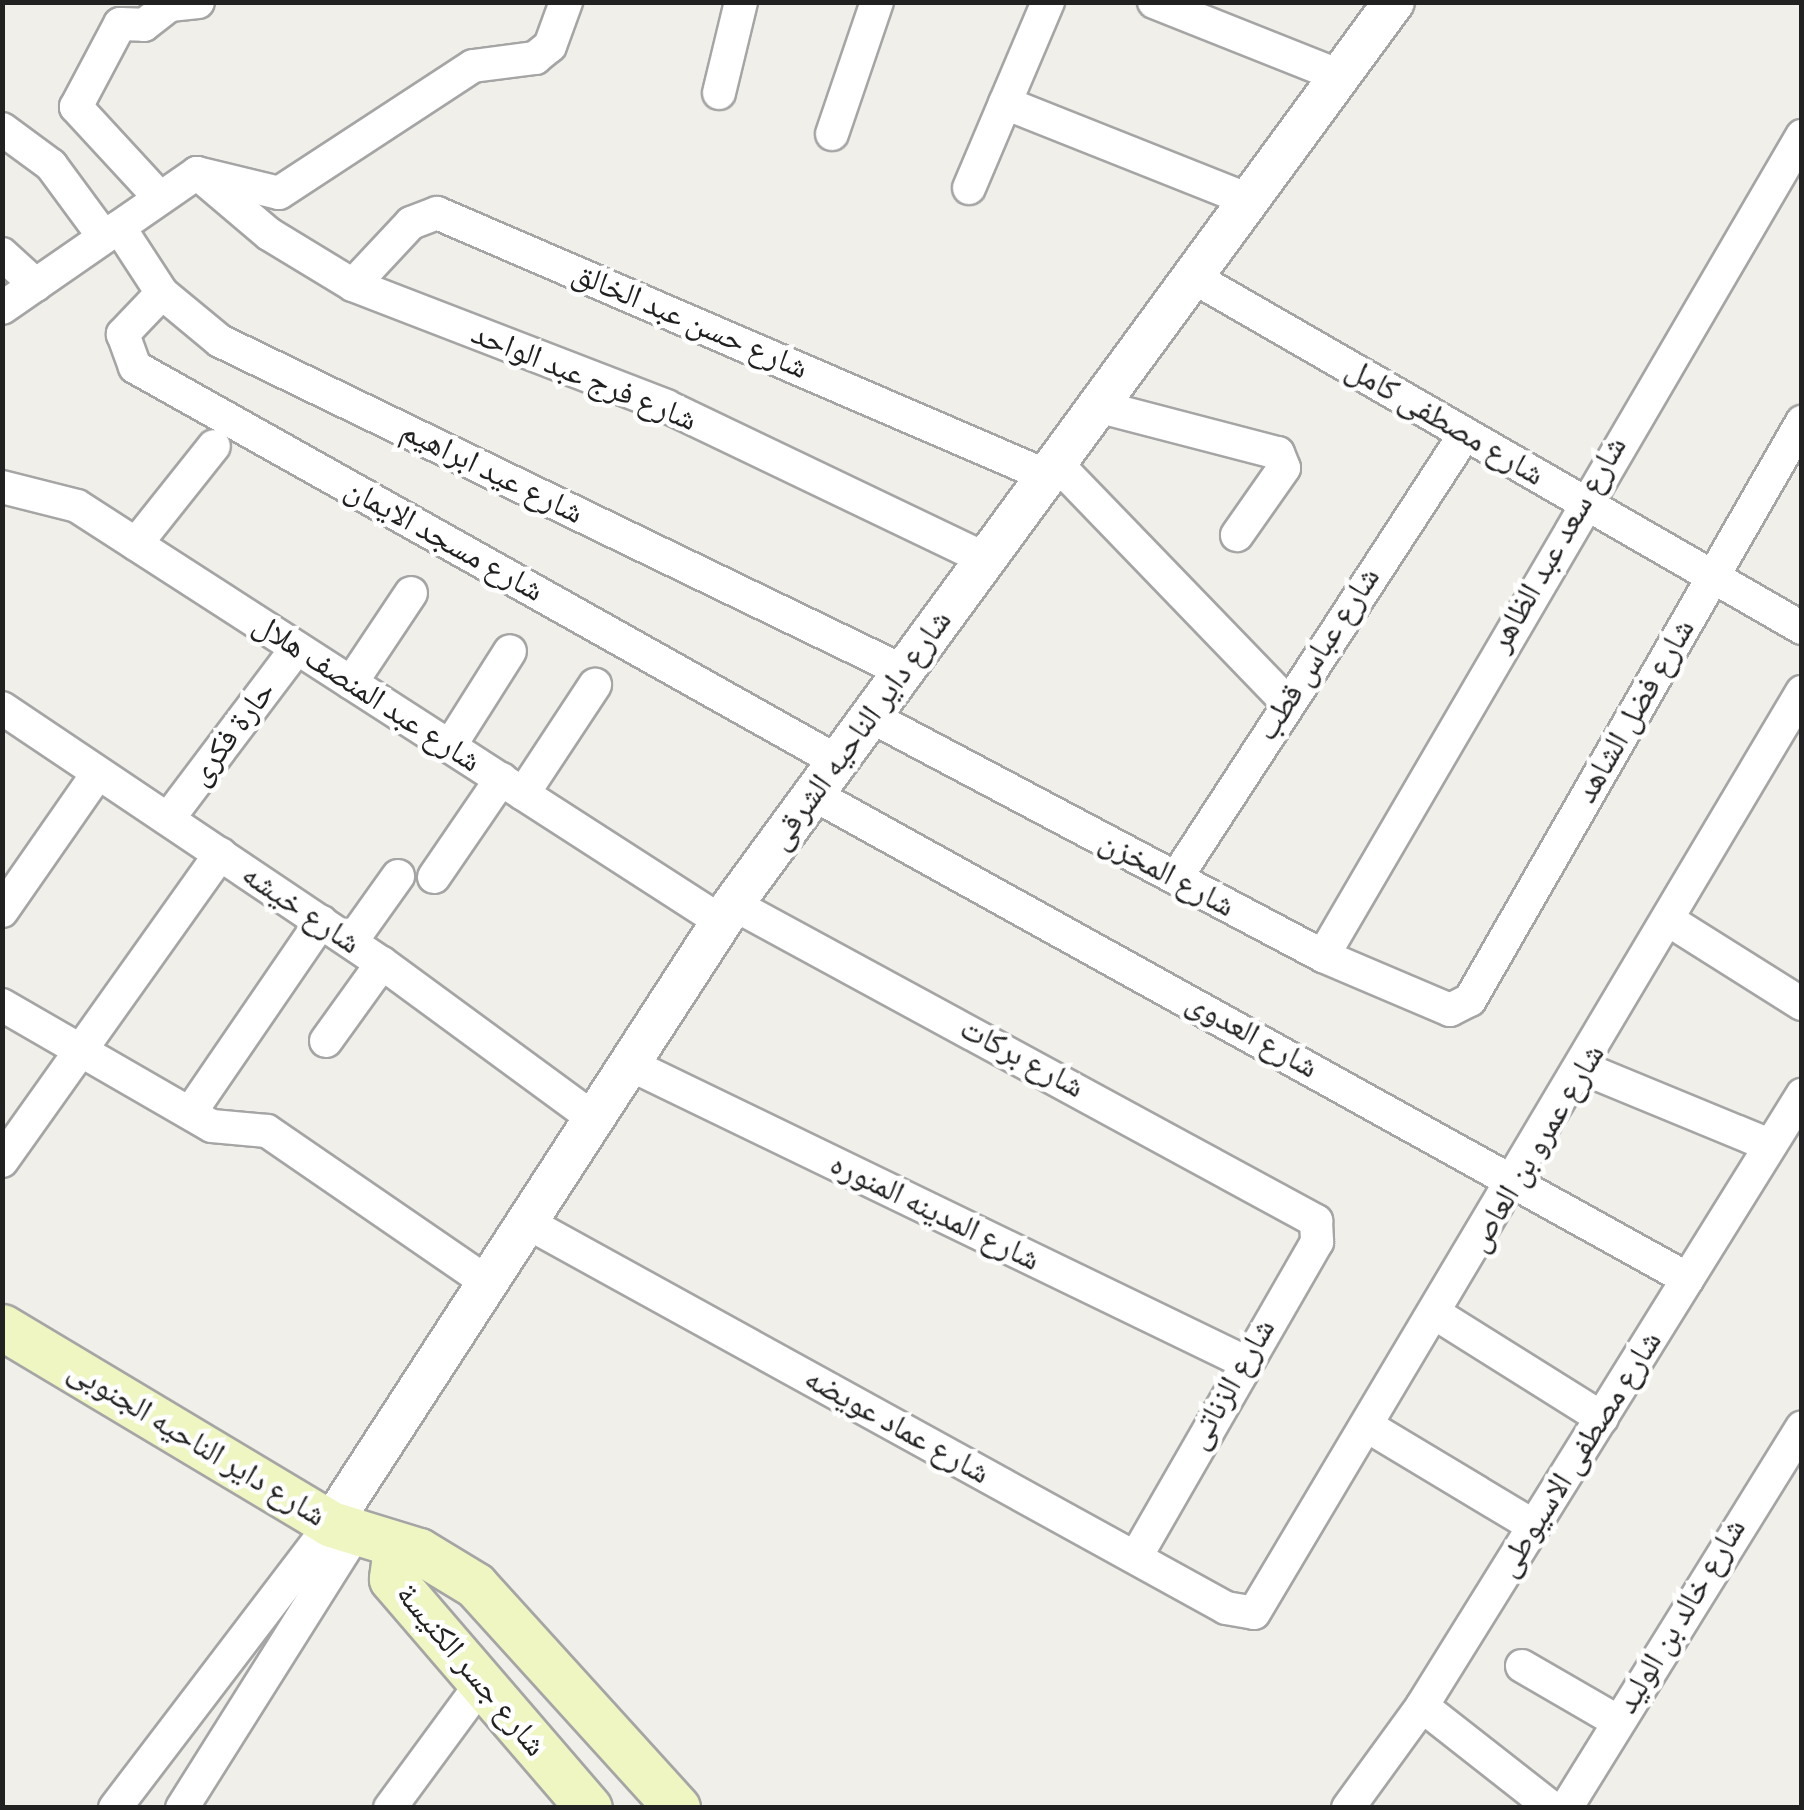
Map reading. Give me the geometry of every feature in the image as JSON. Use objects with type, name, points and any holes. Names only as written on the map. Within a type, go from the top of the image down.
[{"type":"main road","name":"شارع داير الناحيه الجنوبى","points":[[2,1326],[361,1535]]},
{"type":"main road","name":"شارع جسر الكنيسة","points":[[361,1535],[392,1579],[589,1808]]},
{"type":"main road","name":"شارع جسر الكنيسة","points":[[361,1535],[444,1563],[499,1604],[677,1808]]},
{"type":"street","points":[[2,308],[197,172],[279,193],[473,66],[543,53],[566,2]]},
{"type":"street","points":[[719,93],[741,2]]},
{"type":"street","points":[[832,134],[878,2]]},
{"type":"street","points":[[969,188],[1048,2]]},
{"type":"street","points":[[1154,2],[1340,76]]},
{"type":"street","name":"شارع داير الناحيه الشرقى","points":[[182,1808],[361,1535],[364,1484],[487,1282],[728,913],[1394,2]]},
{"type":"street","points":[[160,198],[76,107],[120,24],[144,25],[170,5],[198,3]]},
{"type":"street","points":[[1005,103],[1249,200]]},
{"type":"street","name":"شارع عيد ابراهيم","points":[[2,129],[50,164],[162,292],[220,341],[903,671]]},
{"type":"street","name":"شارع سعد عبد الظاهر","points":[[1323,956],[1582,502],[1802,136]]},
{"type":"street","name":"شارع فرج عبد الواحد","points":[[197,172],[269,234],[353,285],[666,406],[986,560]]},
{"type":"street","name":"شارع حسن عبد الخالق","points":[[353,285],[411,222],[437,213],[1052,470]]},
{"type":"street","points":[[2,254],[36,285]]},
{"type":"street","name":"شارع مصطفى كامل","points":[[1193,277],[1802,628]]},
{"type":"street","name":"شارع مسجد الايمان","points":[[162,292],[123,334],[135,367],[837,761]]},
{"type":"street","points":[[1097,406],[1278,453],[1280,476],[1236,535]]},
{"type":"street","name":"شارع فضل الشاهد","points":[[1470,1000],[1802,422]]},
{"type":"street","name":"شارع عباس قطب","points":[[1176,878],[1285,700],[1465,434]]},
{"type":"street","points":[[136,544],[214,446]]},
{"type":"street","points":[[1052,470],[1285,700]]},
{"type":"street","name":"شارع عبد المنصف هلال","points":[[2,487],[56,494],[512,787],[728,913]]},
{"type":"street","points":[[351,683],[411,593]]},
{"type":"street","name":"حارة فكرى","points":[[168,819],[297,648]]},
{"type":"street","points":[[450,746],[510,651]]},
{"type":"street","points":[[434,877],[595,685]]},
{"type":"street","name":"شارع عمرو بن العاص","points":[[1266,1602],[1584,1069],[1802,692]]},
{"type":"street","name":"شارع خيشه","points":[[2,708],[382,963],[594,1118]]},
{"type":"street","name":"شارع المخزن","points":[[870,716],[1323,956],[1432,1009],[1470,1000]]},
{"type":"street","points":[[2,911],[98,772]]},
{"type":"street","name":"شارع العدوى","points":[[814,794],[1516,1180],[1688,1279]]},
{"type":"street","points":[[2,1161],[220,854]]},
{"type":"street","points":[[351,942],[398,876]]},
{"type":"street","name":"شارع بركات","points":[[728,913],[1310,1212]]},
{"type":"street","points":[[1670,921],[1802,1004]]},
{"type":"street","points":[[190,1114],[321,922]]},
{"type":"street","points":[[326,1041],[382,963]]},
{"type":"street","points":[[2,1005],[190,1114],[224,1130],[267,1131],[487,1282]]},
{"type":"street","name":"شارع المدينه المنوره","points":[[629,1064],[1242,1360]]},
{"type":"street","points":[[1584,1069],[1769,1145]]},
{"type":"street","name":"شارع مصطفى الاسيوطى","points":[[1348,1808],[1422,1706],[1802,1095]]},
{"type":"street","name":"شارع الزناتى","points":[[1136,1557],[1242,1360],[1317,1242],[1310,1212]]},
{"type":"street","name":"شارع عماد عويضه","points":[[526,1222],[1239,1614],[1266,1602]]},
{"type":"street","points":[[1436,1314],[1602,1418]]},
{"type":"street","points":[[1369,1427],[1534,1526]]},
{"type":"street","name":"شارع خالد بن الوليد","points":[[1566,1808],[1802,1427]]},
{"type":"street","name":"شارع داير الناحيه الشرقى","points":[[116,1808],[361,1535]]},
{"type":"street","points":[[1522,1666],[1617,1721]]},
{"type":"street","points":[[390,1808],[480,1684]]},
{"type":"street","points":[[1422,1706],[1552,1808]]}]
